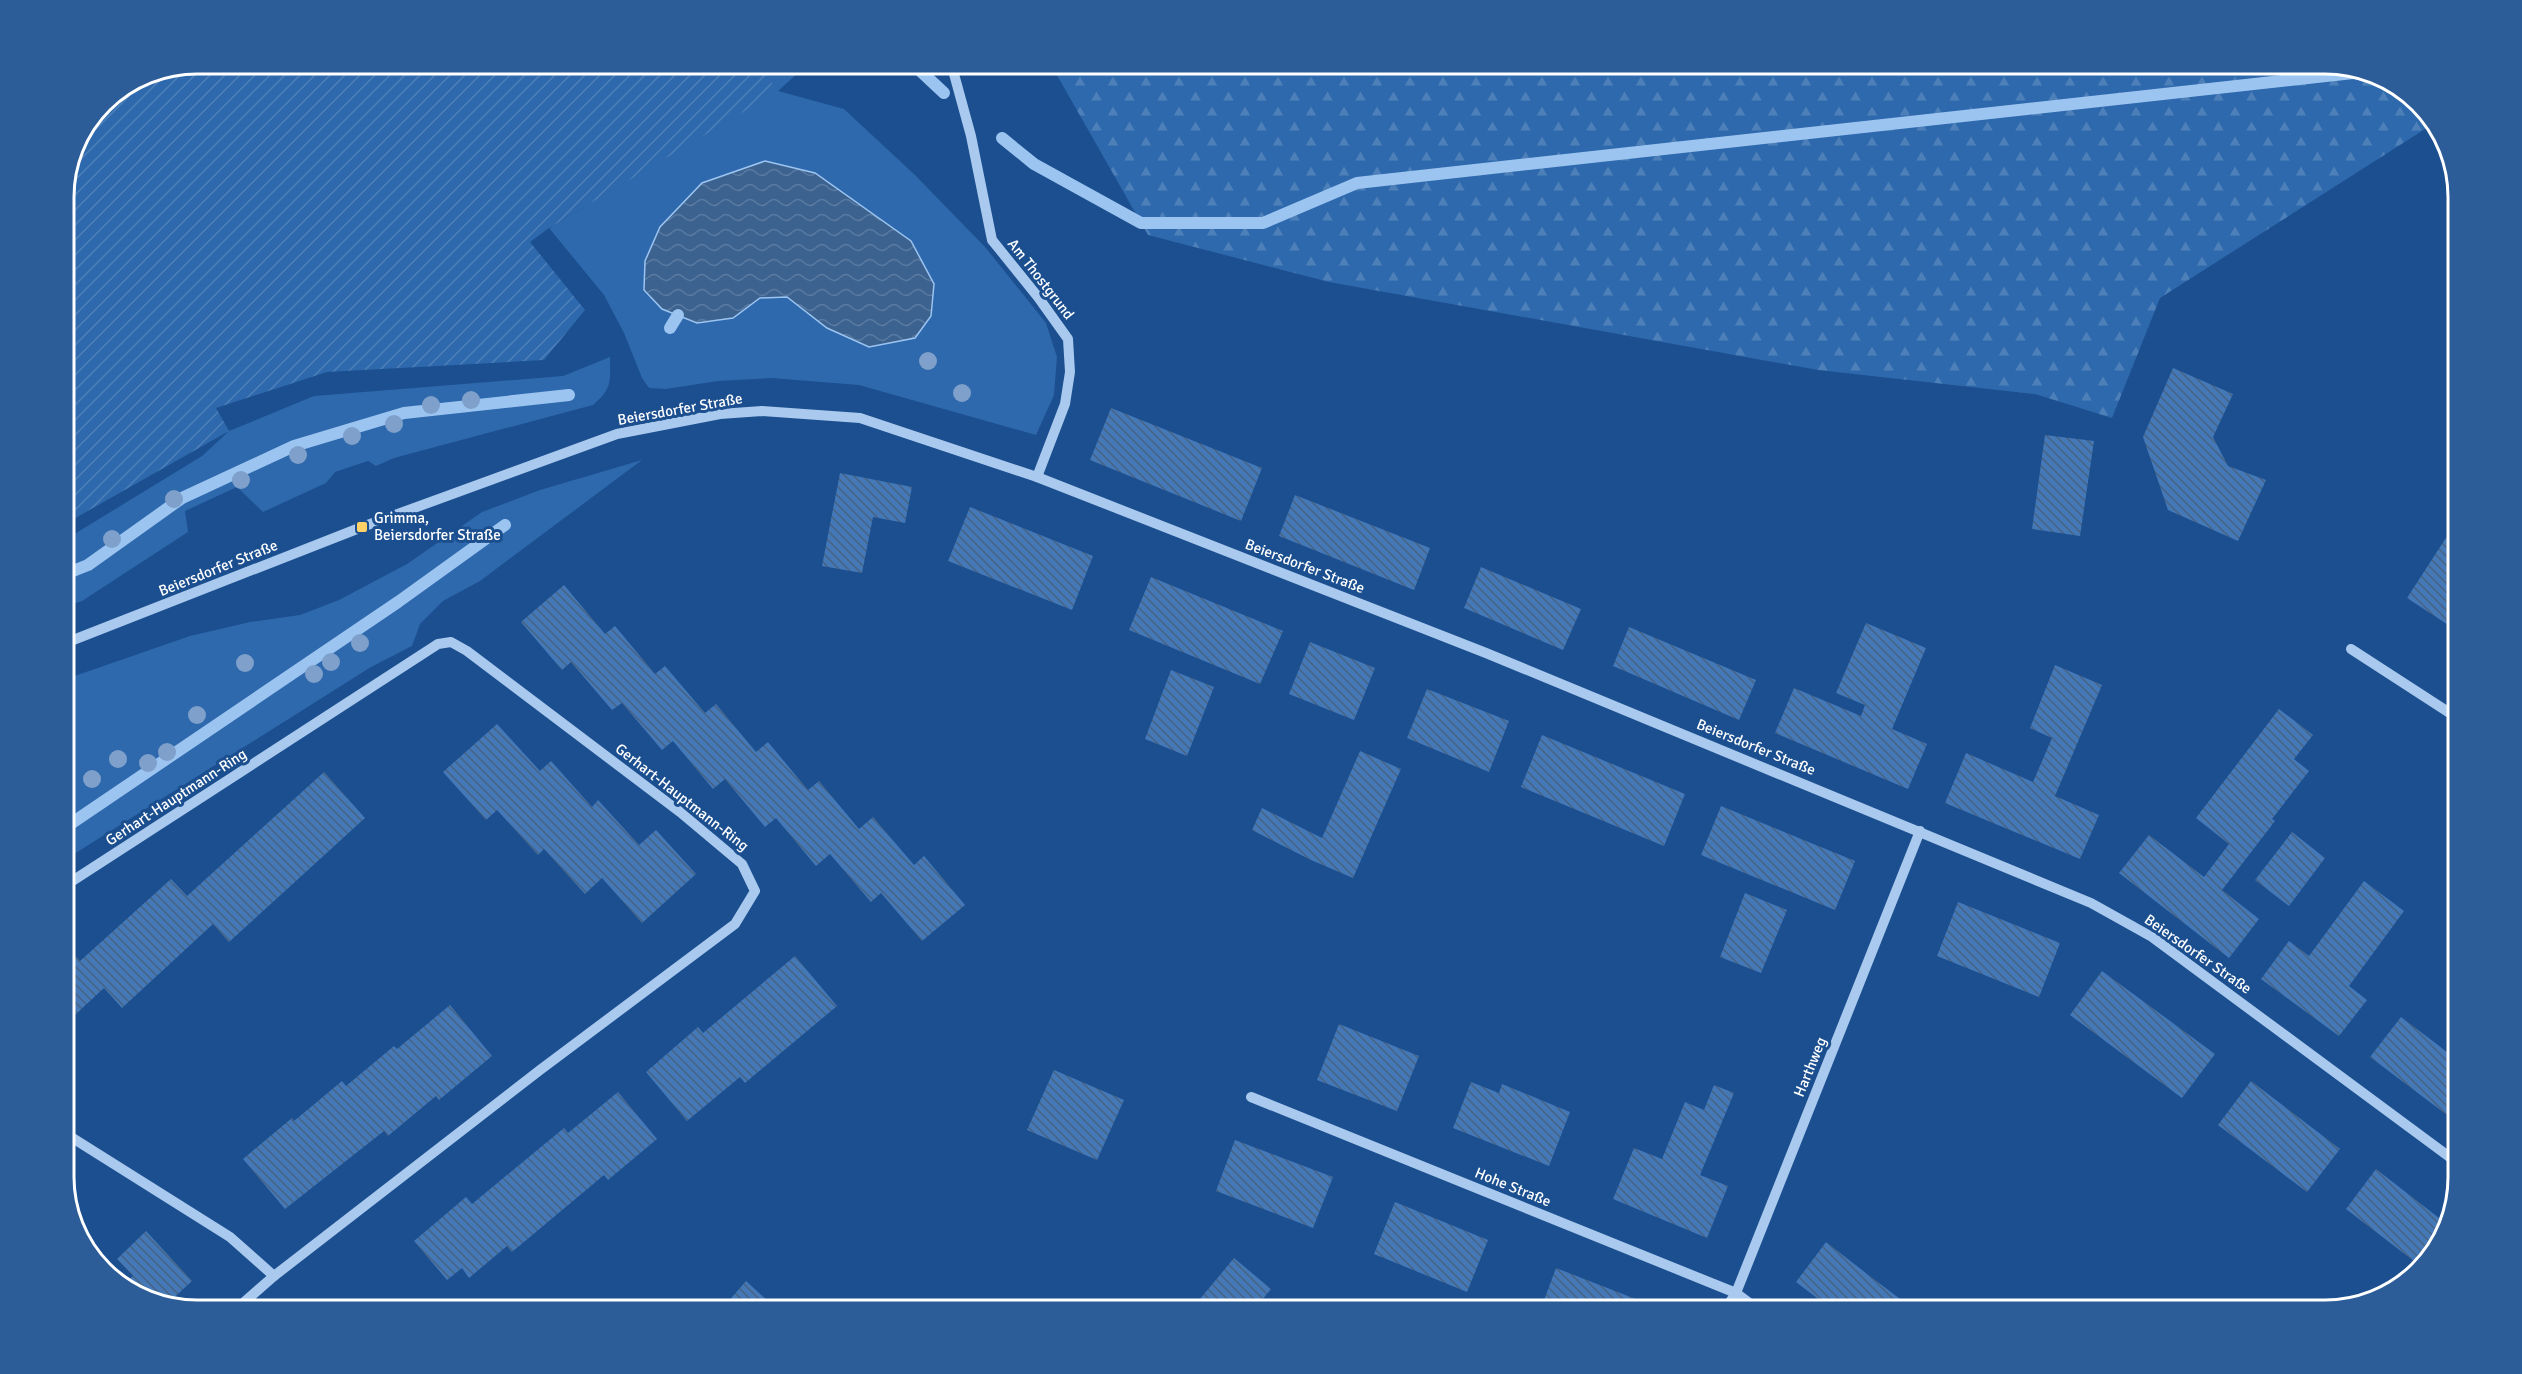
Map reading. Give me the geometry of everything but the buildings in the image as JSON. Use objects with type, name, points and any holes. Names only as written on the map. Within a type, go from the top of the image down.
[{"type":"street","name":"Am Thostgrund","points":[[954,74],[971,136],[992,240],[1068,339],[1070,372],[1065,404],[1037,477]]},
{"type":"street","name":"Beiersdorfer Straße","points":[[74,640],[362,527],[617,434],[720,414],[762,411],[860,418],[1037,477],[1486,653],[2091,903],[2152,938],[2448,1156]]},
{"type":"street","name":"Gerhart-Hauptmann-Ring","points":[[74,880],[438,644],[451,642],[467,651],[680,812],[742,864],[755,891],[735,924],[540,1070],[274,1276],[247,1300]]},
{"type":"street","points":[[2351,649],[2448,712]]},
{"type":"street","name":"Harthweg","points":[[1731,1300],[1920,831]]},
{"type":"street","name":"Hohe Straße","points":[[1251,1097],[1736,1293],[1745,1300]]},
{"type":"street","points":[[74,1139],[230,1237],[274,1276]]},
{"type":"green space","points":[[188,74],[765,74],[778,91],[549,228],[530,242],[585,310],[544,360],[327,372],[216,408],[229,431],[74,519],[74,188],[76,172],[86,142],[99,122],[109,109],[135,90],[157,80]]},
{"type":"green space","points":[[764,74],[797,74],[778,91],[844,109],[915,175],[985,247],[1046,323],[1057,357],[1054,395],[1036,435],[859,385],[771,378],[718,381],[666,389],[649,388],[642,378],[624,333],[604,295],[549,228],[777,91]]},
{"type":"green space","points":[[1056,74],[2326,74],[2358,78],[2380,86],[2407,104],[2428,127],[2160,298],[2112,418],[2035,394],[1818,370],[1329,282],[1148,235]]},
{"type":"green space","points":[[610,357],[609,384],[604,394],[593,405],[394,458],[376,466],[368,461],[335,472],[326,483],[263,512],[237,487],[185,511],[188,532],[82,601],[74,604],[74,534],[202,456],[229,431],[314,396],[563,376]]},
{"type":"green space","points":[[642,460],[480,581],[443,601],[420,624],[412,646],[371,667],[74,854],[74,676],[190,636],[250,622],[300,615],[339,600],[407,564],[482,512],[540,490]]},
{"type":"water","points":[[765,161],[815,173],[911,241],[934,284],[931,316],[915,338],[869,347],[827,328],[787,297],[760,298],[733,318],[697,323],[662,309],[644,290],[645,261],[660,227],[702,183]]},
{"type":"waterway","points":[[924,74],[944,93]]},
{"type":"waterway","points":[[1002,138],[1034,164],[1141,223],[1263,223],[1357,183],[2337,75]]},
{"type":"waterway","points":[[670,328],[678,315]]},
{"type":"waterway","points":[[74,571],[88,565],[182,498],[294,446],[404,413],[569,395]]},
{"type":"waterway","points":[[74,822],[398,602],[505,525]]},
{"type":"place","name":"Grimma, Beiersdorfer Straße","points":[[362,527]]}]
